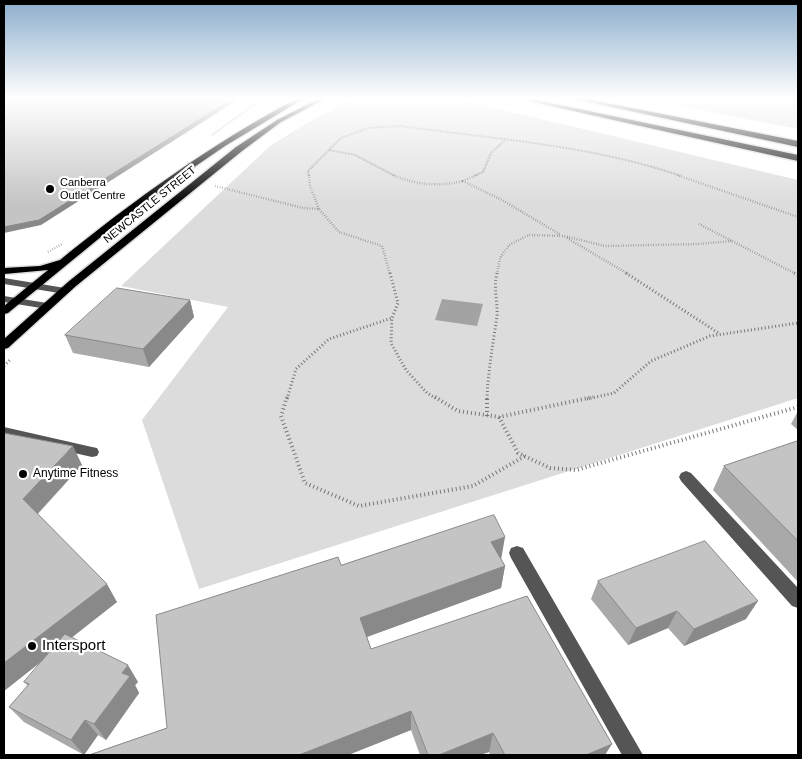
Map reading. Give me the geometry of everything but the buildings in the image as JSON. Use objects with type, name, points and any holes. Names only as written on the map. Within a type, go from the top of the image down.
[{"type":"highway","points":[[688,134],[798,158]]},
{"type":"highway","points":[[751,134],[798,144]]},
{"type":"main road","name":"NEWCASTLE STREET","points":[[4,311],[166,183],[240,134]]},
{"type":"main road","name":"NEWCASTLE STREET","points":[[4,345],[46,306],[239,149],[260,134]]},
{"type":"main road","points":[[4,271],[41,269],[67,260]]},
{"type":"street","points":[[4,281],[65,291]]},
{"type":"street","points":[[4,299],[46,306]]},
{"type":"street","points":[[4,432],[92,452]]},
{"type":"street","points":[[686,477],[798,600]]},
{"type":"street","points":[[517,553],[633,755]]},
{"type":"path","points":[[351,134],[341,138],[308,172],[310,186],[319,208],[339,232],[382,246],[398,303],[392,318],[391,343],[406,370],[427,394],[458,411],[500,417],[614,393],[651,362],[710,336],[798,323]]},
{"type":"path","points":[[463,134],[602,154],[643,164],[798,217]]},
{"type":"path","points":[[329,150],[356,155],[395,176],[422,184],[448,185],[483,172],[491,153],[505,140]]},
{"type":"path","points":[[463,181],[502,200],[645,284],[721,335]]},
{"type":"path","points":[[211,185],[303,208],[319,208]]},
{"type":"path","points":[[699,224],[798,275]]},
{"type":"path","points":[[487,416],[488,375],[496,313],[494,286],[500,258],[510,245],[529,235],[564,236],[605,246],[688,245],[732,241]]},
{"type":"path","points":[[392,318],[329,339],[296,369],[280,416],[305,483],[359,506],[473,486],[525,456]]},
{"type":"path","points":[[500,417],[518,453],[550,468],[576,470],[798,407]]},
{"type":"shaded area","points":[[289,134],[606,134],[798,180],[798,398],[199,589],[142,420],[228,307],[121,286],[270,146]]},
{"type":"shaded area","points":[[442,299],[483,304],[477,326],[435,320]]},
{"type":"place","name":"Canberra Outlet Centre","points":[[50,189]]},
{"type":"place","name":"Anytime Fitness","points":[[23,474]]},
{"type":"place","name":"Intersport","points":[[32,646]]}]
